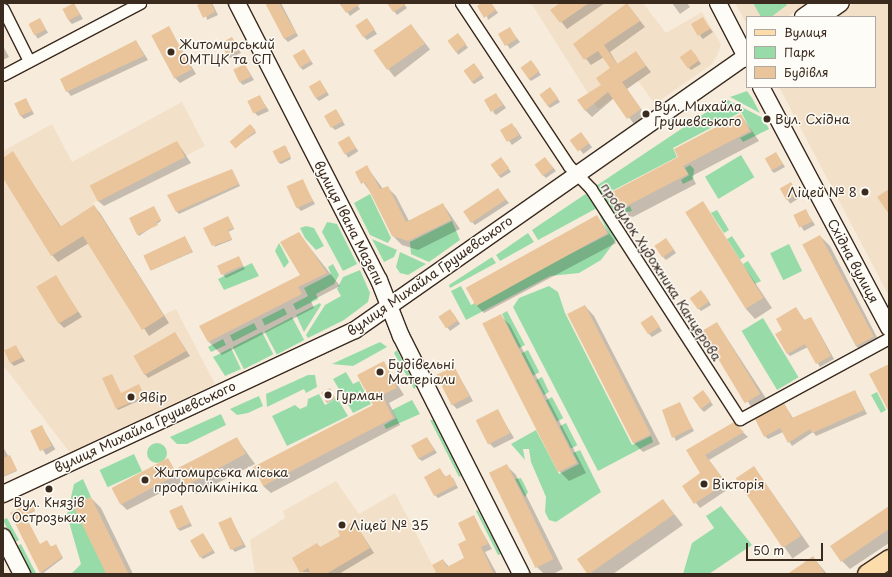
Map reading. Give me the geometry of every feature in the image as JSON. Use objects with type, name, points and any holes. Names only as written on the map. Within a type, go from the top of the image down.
[{"type":"main road","name":"вулиця Івана Мазепи","points":[[237,3],[522,574]]},
{"type":"main road","points":[[718,3],[746,54]]},
{"type":"main road","points":[[726,3],[746,53]]},
{"type":"main road","points":[[804,16],[823,3]]},
{"type":"main road","points":[[822,16],[841,3]]},
{"type":"main road","name":"вулиця Михайла Грушевського","points":[[3,502],[347,344],[391,310],[746,57]]},
{"type":"main road","name":"Східна вулиця","points":[[762,88],[889,328]]},
{"type":"main road","name":"Східна вулиця","points":[[772,88],[889,310]]},
{"type":"main road","name":"вулиця Михайла Грушевського","points":[[3,494],[345,336],[391,310]]},
{"type":"main road","points":[[3,536],[22,574]]},
{"type":"main road","points":[[867,574],[889,559]]},
{"type":"main road","points":[[879,574],[889,567]]},
{"type":"street","points":[[3,75],[140,3]]},
{"type":"street","name":"провулок Художника Канцерова","points":[[461,3],[579,176],[740,419],[889,338]]},
{"type":"street","points":[[3,9],[29,61]]},
{"type":"shaded area","points":[[531,3],[643,3],[666,33],[702,12],[721,44],[718,54],[711,65],[655,104],[638,81],[598,109]]},
{"type":"shaded area","points":[[735,3],[807,3],[788,16],[746,16],[746,23]]},
{"type":"shaded area","name":"Ліцей № 8","points":[[854,3],[889,3],[889,296],[780,88],[876,88],[876,16],[835,16]]},
{"type":"shaded area","points":[[182,102],[205,146],[93,203],[163,315],[176,309],[215,384],[70,453],[3,365],[3,151],[52,124],[72,162]]},
{"type":"shaded area","name":"Ліцей № 35","points":[[336,481],[359,514],[395,493],[437,574],[255,574],[250,540],[285,518],[283,511]]},
{"type":"green space","points":[[753,3],[785,3],[787,5],[772,16],[760,16]]},
{"type":"green space","points":[[747,91],[752,98],[760,113],[730,97]]},
{"type":"green space","points":[[726,99],[763,118],[769,129],[743,142],[740,138],[752,132],[741,112],[673,148],[677,157],[610,192],[621,211],[630,206],[632,211],[616,214],[596,186]]},
{"type":"green space","points":[[741,155],[754,177],[718,199],[705,177]]},
{"type":"green space","points":[[690,165],[694,169],[693,179],[683,184],[681,180],[689,175],[685,168]]},
{"type":"green space","points":[[587,193],[597,208],[538,240],[532,230]]},
{"type":"green space","points":[[370,194],[391,238],[388,243],[370,235],[354,203]]},
{"type":"green space","points":[[717,210],[729,230],[724,233],[711,213]]},
{"type":"green space","points":[[603,212],[616,240],[601,260],[579,273],[550,276],[466,320],[451,291],[461,286],[471,305],[609,234],[599,214]]},
{"type":"green space","points":[[452,221],[460,240],[429,262],[411,254],[410,242]]},
{"type":"green space","points":[[327,222],[337,224],[357,264],[343,271],[322,232]]},
{"type":"green space","points":[[306,226],[314,228],[324,246],[316,250],[305,238],[300,228]]},
{"type":"green space","points":[[528,233],[534,242],[500,261],[496,255]]},
{"type":"green space","points":[[732,236],[745,256],[740,259],[727,239]]},
{"type":"green space","points":[[372,239],[397,250],[394,257],[384,262]]},
{"type":"green space","points":[[279,243],[289,262],[284,268],[275,251]]},
{"type":"green space","points":[[789,244],[802,271],[783,280],[770,253]]},
{"type":"green space","points":[[400,252],[426,264],[408,275],[400,273],[396,267]]},
{"type":"green space","points":[[492,257],[496,263],[450,288],[449,285]]},
{"type":"green space","points":[[748,261],[761,281],[755,284],[743,264]]},
{"type":"green space","points":[[252,263],[259,276],[224,290],[218,279]]},
{"type":"green space","points":[[333,264],[339,275],[334,284],[316,294],[318,299],[296,310],[293,304],[308,296],[304,288],[331,274],[328,267]]},
{"type":"green space","points":[[360,270],[370,293],[368,302],[344,320],[308,338],[306,335],[325,305],[341,296],[337,289],[343,277]]},
{"type":"green space","points":[[549,286],[558,292],[565,313],[632,445],[651,436],[653,442],[598,471],[513,307],[519,298]]},
{"type":"green space","points":[[320,303],[321,305],[304,332],[296,315]]},
{"type":"green space","points":[[284,308],[287,314],[265,326],[262,319]]},
{"type":"green space","points":[[507,311],[525,345],[519,348],[502,314]]},
{"type":"green space","points":[[292,317],[304,340],[277,355],[265,332]]},
{"type":"green space","points":[[763,318],[799,377],[777,390],[742,331]]},
{"type":"green space","points":[[254,323],[257,329],[233,341],[230,335]]},
{"type":"green space","points":[[262,332],[273,354],[244,369],[233,347]]},
{"type":"green space","points":[[223,339],[226,345],[211,352],[208,347]]},
{"type":"green space","points":[[380,342],[387,347],[353,366],[332,364]]},
{"type":"green space","points":[[231,348],[241,369],[225,376],[213,357]]},
{"type":"green space","points":[[397,350],[416,387],[414,389],[394,353]]},
{"type":"green space","points":[[528,350],[539,372],[533,375],[522,353]]},
{"type":"green space","points":[[346,372],[353,384],[359,381],[371,404],[353,413],[333,379]]},
{"type":"green space","points":[[308,375],[315,375],[317,387],[306,393],[304,389],[267,407],[266,394]]},
{"type":"green space","points":[[542,377],[549,392],[544,395],[536,380]]},
{"type":"green space","points":[[877,392],[886,410],[881,413],[871,395]]},
{"type":"green space","points":[[319,394],[325,405],[337,398],[348,416],[287,446],[272,416],[295,405],[300,409],[307,406],[308,399]]},
{"type":"green space","points":[[259,396],[263,406],[248,413],[237,415],[230,409]]},
{"type":"green space","points":[[552,397],[563,418],[557,421],[546,400]]},
{"type":"green space","points":[[412,400],[420,414],[386,429],[384,425],[396,418],[392,410]]},
{"type":"green space","points":[[221,414],[226,425],[187,444],[177,444],[170,437]]},
{"type":"green space","points":[[430,420],[433,420],[461,476],[459,477]]},
{"type":"green space","points":[[566,423],[577,445],[571,448],[560,426]]},
{"type":"green space","points":[[536,430],[559,474],[579,464],[573,453],[580,450],[601,492],[556,522],[549,520],[545,512],[546,497],[531,462],[529,449],[523,449],[525,460],[511,444]]},
{"type":"green space","points":[[157,443],[164,446],[167,453],[164,460],[157,463],[150,460],[147,453],[150,446]]},
{"type":"green space","points":[[134,454],[142,471],[108,487],[100,470]]},
{"type":"green space","points":[[521,478],[528,492],[525,497],[515,479]]},
{"type":"green space","points":[[83,479],[91,497],[74,506],[107,574],[71,574],[81,564],[67,515],[74,484]]},
{"type":"green space","points":[[721,506],[752,545],[709,574],[683,574],[692,543],[714,528],[706,516]]},
{"type":"green space","points":[[478,510],[501,554],[498,555],[476,511]]},
{"type":"green space","points":[[7,518],[19,540],[14,543],[3,520]]},
{"type":"green space","points":[[21,544],[36,574],[31,574],[17,546]]},
{"type":"building","points":[[74,3],[80,15],[68,20],[62,9]]},
{"type":"building","points":[[202,3],[211,3],[215,12],[203,18],[197,5]]},
{"type":"building","points":[[265,3],[279,3],[296,33],[284,39]]},
{"type":"building","points":[[339,3],[362,3],[346,13]]},
{"type":"building","points":[[387,3],[408,3],[393,12]]},
{"type":"building","points":[[481,3],[491,3],[496,10],[484,18],[477,6]]},
{"type":"building","points":[[560,3],[589,3],[560,23],[550,10]]},
{"type":"building","points":[[627,3],[640,21],[604,45],[617,64],[636,51],[646,66],[622,82],[641,109],[627,119],[608,92],[585,111],[577,100],[601,85],[596,78],[610,68],[598,51],[584,60],[573,44]]},
{"type":"building","points":[[703,17],[710,29],[698,36],[691,24]]},
{"type":"building","points":[[40,18],[46,30],[34,35],[28,24]]},
{"type":"building","points":[[367,18],[375,30],[363,37],[355,26]]},
{"type":"building","points":[[411,24],[425,44],[387,70],[373,50]]},
{"type":"building","name":"Житомирський ОМТЦК та СП","points":[[169,26],[192,69],[174,79],[151,35]]},
{"type":"building","points":[[510,27],[517,39],[505,46],[498,34]]},
{"type":"building","points":[[458,33],[466,44],[456,52],[447,41]]},
{"type":"building","points":[[232,37],[239,50],[228,56],[221,43]]},
{"type":"building","points":[[136,40],[144,56],[66,92],[60,79]]},
{"type":"building","points":[[304,49],[311,61],[300,68],[293,56]]},
{"type":"building","points":[[691,49],[699,60],[688,69],[680,57]]},
{"type":"building","points":[[531,60],[539,71],[529,79],[520,68]]},
{"type":"building","points":[[474,63],[482,74],[472,82],[463,71]]},
{"type":"building","points":[[245,64],[251,77],[239,82],[233,69]]},
{"type":"building","points":[[320,80],[327,92],[316,99],[309,86]]},
{"type":"building","points":[[550,87],[558,98],[548,106],[539,95]]},
{"type":"building","points":[[496,93],[503,105],[491,112],[484,100]]},
{"type":"building","points":[[260,95],[266,108],[253,114],[247,101]]},
{"type":"building","points":[[26,98],[32,111],[20,116],[14,103]]},
{"type":"building","points":[[336,109],[343,121],[331,128],[324,116]]},
{"type":"building","points":[[741,114],[750,131],[683,166],[688,174],[621,209],[612,192],[678,157],[674,149]]},
{"type":"building","points":[[512,123],[519,135],[507,142],[500,130]]},
{"type":"building","points":[[250,124],[256,131],[236,149],[230,142]]},
{"type":"building","points":[[581,132],[589,143],[578,152],[570,140]]},
{"type":"building","points":[[349,136],[356,148],[345,155],[338,142]]},
{"type":"building","points":[[177,141],[185,157],[98,202],[90,185]]},
{"type":"building","points":[[285,145],[291,157],[278,163],[273,151]]},
{"type":"building","points":[[13,151],[60,227],[94,205],[164,316],[142,330],[83,236],[51,256],[3,178],[3,158]]},
{"type":"building","points":[[776,152],[783,164],[772,171],[765,158]]},
{"type":"building","points":[[501,157],[509,168],[499,176],[490,165]]},
{"type":"building","points":[[545,157],[553,168],[543,176],[534,165]]},
{"type":"building","points":[[367,165],[380,189],[388,186],[406,222],[443,203],[451,220],[408,241],[392,236],[365,182],[361,184],[355,172]]},
{"type":"building","points":[[232,169],[239,184],[176,212],[167,195]]},
{"type":"building","points":[[303,179],[313,201],[296,208],[287,186]]},
{"type":"building","points":[[791,182],[798,194],[787,201],[780,188]]},
{"type":"building","points":[[498,188],[506,200],[471,223],[463,211]]},
{"type":"building","points":[[889,189],[889,214],[877,197]]},
{"type":"building","points":[[703,201],[763,298],[746,309],[685,212]]},
{"type":"building","points":[[154,206],[161,220],[156,222],[158,225],[137,235],[129,218]]},
{"type":"building","points":[[806,209],[812,222],[799,228],[793,215]]},
{"type":"building","points":[[597,215],[607,233],[476,306],[466,288]]},
{"type":"building","points":[[228,216],[234,228],[228,230],[232,239],[212,246],[203,228]]},
{"type":"building","points":[[299,232],[327,273],[298,287],[302,294],[208,342],[199,326],[300,275],[280,242]]},
{"type":"building","points":[[820,235],[874,337],[856,346],[802,244]]},
{"type":"building","points":[[185,236],[192,251],[150,271],[143,255]]},
{"type":"building","points":[[666,238],[674,250],[662,257],[654,246]]},
{"type":"building","points":[[239,256],[243,265],[221,275],[217,266]]},
{"type":"building","points":[[56,275],[78,312],[58,324],[36,287]]},
{"type":"building","points":[[701,290],[709,301],[698,310],[690,298]]},
{"type":"building","points":[[585,305],[651,434],[633,443],[567,314]]},
{"type":"building","points":[[796,307],[804,320],[811,317],[831,356],[816,364],[805,344],[787,354],[775,334],[782,330],[776,319]]},
{"type":"building","points":[[450,309],[458,321],[446,328],[438,317]]},
{"type":"building","points":[[501,314],[577,463],[558,472],[482,324]]},
{"type":"building","points":[[652,315],[660,327],[648,334],[640,323]]},
{"type":"building","points":[[717,322],[760,394],[745,403],[702,331]]},
{"type":"building","points":[[175,332],[186,351],[144,375],[133,356]]},
{"type":"building","points":[[16,345],[22,358],[10,363],[4,350]]},
{"type":"building","points":[[384,361],[397,388],[382,395],[393,418],[263,486],[253,467],[373,405],[357,375]]},
{"type":"building","points":[[889,364],[889,412],[869,374]]},
{"type":"building","points":[[454,366],[469,396],[452,405],[436,375]]},
{"type":"building","points":[[112,374],[121,393],[139,384],[144,396],[116,409],[102,378]]},
{"type":"building","name":"Гурман","points":[[330,388],[335,398],[326,402],[321,393]]},
{"type":"building","points":[[703,390],[711,401],[701,409],[692,398]]},
{"type":"building","points":[[855,390],[864,410],[812,433],[810,429],[788,443],[780,428],[764,437],[755,419],[784,403],[792,418]]},
{"type":"building","points":[[680,402],[692,428],[672,438],[662,410]]},
{"type":"building","points":[[498,409],[510,433],[488,444],[476,420]]},
{"type":"building","points":[[734,422],[744,432],[705,455],[726,483],[694,504],[682,486],[700,473],[686,450]]},
{"type":"building","points":[[42,425],[52,446],[40,451],[30,430]]},
{"type":"building","points":[[237,437],[246,454],[186,486],[177,469]]},
{"type":"building","points":[[427,437],[434,450],[418,459],[411,445]]},
{"type":"building","points":[[10,455],[17,470],[3,476],[3,458]]},
{"type":"building","name":"Житомирська міська профполіклініка","points":[[168,458],[177,475],[120,505],[111,488]]},
{"type":"building","points":[[507,464],[553,559],[535,568],[489,473]]},
{"type":"building","points":[[754,466],[801,536],[783,548],[736,478]]},
{"type":"building","points":[[440,468],[445,477],[450,474],[456,485],[434,496],[424,477]]},
{"type":"building","points":[[91,497],[129,574],[106,574],[73,506]]},
{"type":"building","points":[[663,499],[674,515],[589,574],[587,574],[577,559]]},
{"type":"building","points":[[31,502],[35,510],[25,515],[40,544],[47,540],[51,547],[56,544],[62,557],[40,573],[10,513]]},
{"type":"building","points":[[182,505],[190,523],[177,529],[169,511]]},
{"type":"building","points":[[889,506],[889,529],[841,562],[830,546]]},
{"type":"building","points":[[474,515],[488,544],[481,547],[494,574],[432,574],[436,572],[432,565],[443,559],[447,567],[464,558],[458,544],[466,540],[458,523]]},
{"type":"building","points":[[231,517],[243,544],[230,550],[218,523]]},
{"type":"building","points":[[354,521],[370,548],[326,574],[311,574],[308,568],[300,573],[292,558],[317,543],[320,547],[340,536],[338,531]]},
{"type":"building","points":[[203,533],[213,550],[200,558],[190,540]]},
{"type":"building","points":[[813,556],[825,574],[787,574],[802,564]]},
{"type":"place","name":"Житомирський ОМТЦК та СП","points":[[171,52]]},
{"type":"place","name":"Вул. Михайла Грушевського","points":[[646,114]]},
{"type":"place","name":"Вул. Східна","points":[[767,119]]},
{"type":"place","name":"Ліцей № 8","points":[[865,192]]},
{"type":"place","name":"Будівельні Матеріали","points":[[380,372]]},
{"type":"place","name":"Гурман","points":[[328,395]]},
{"type":"place","name":"Явір","points":[[131,397]]},
{"type":"place","name":"Житомирська міська профполіклініка","points":[[145,480]]},
{"type":"place","name":"Вікторія","points":[[704,484]]},
{"type":"place","name":"Вул. Князів Острозьких","points":[[49,489]]},
{"type":"place","name":"Ліцей № 35","points":[[342,525]]}]
